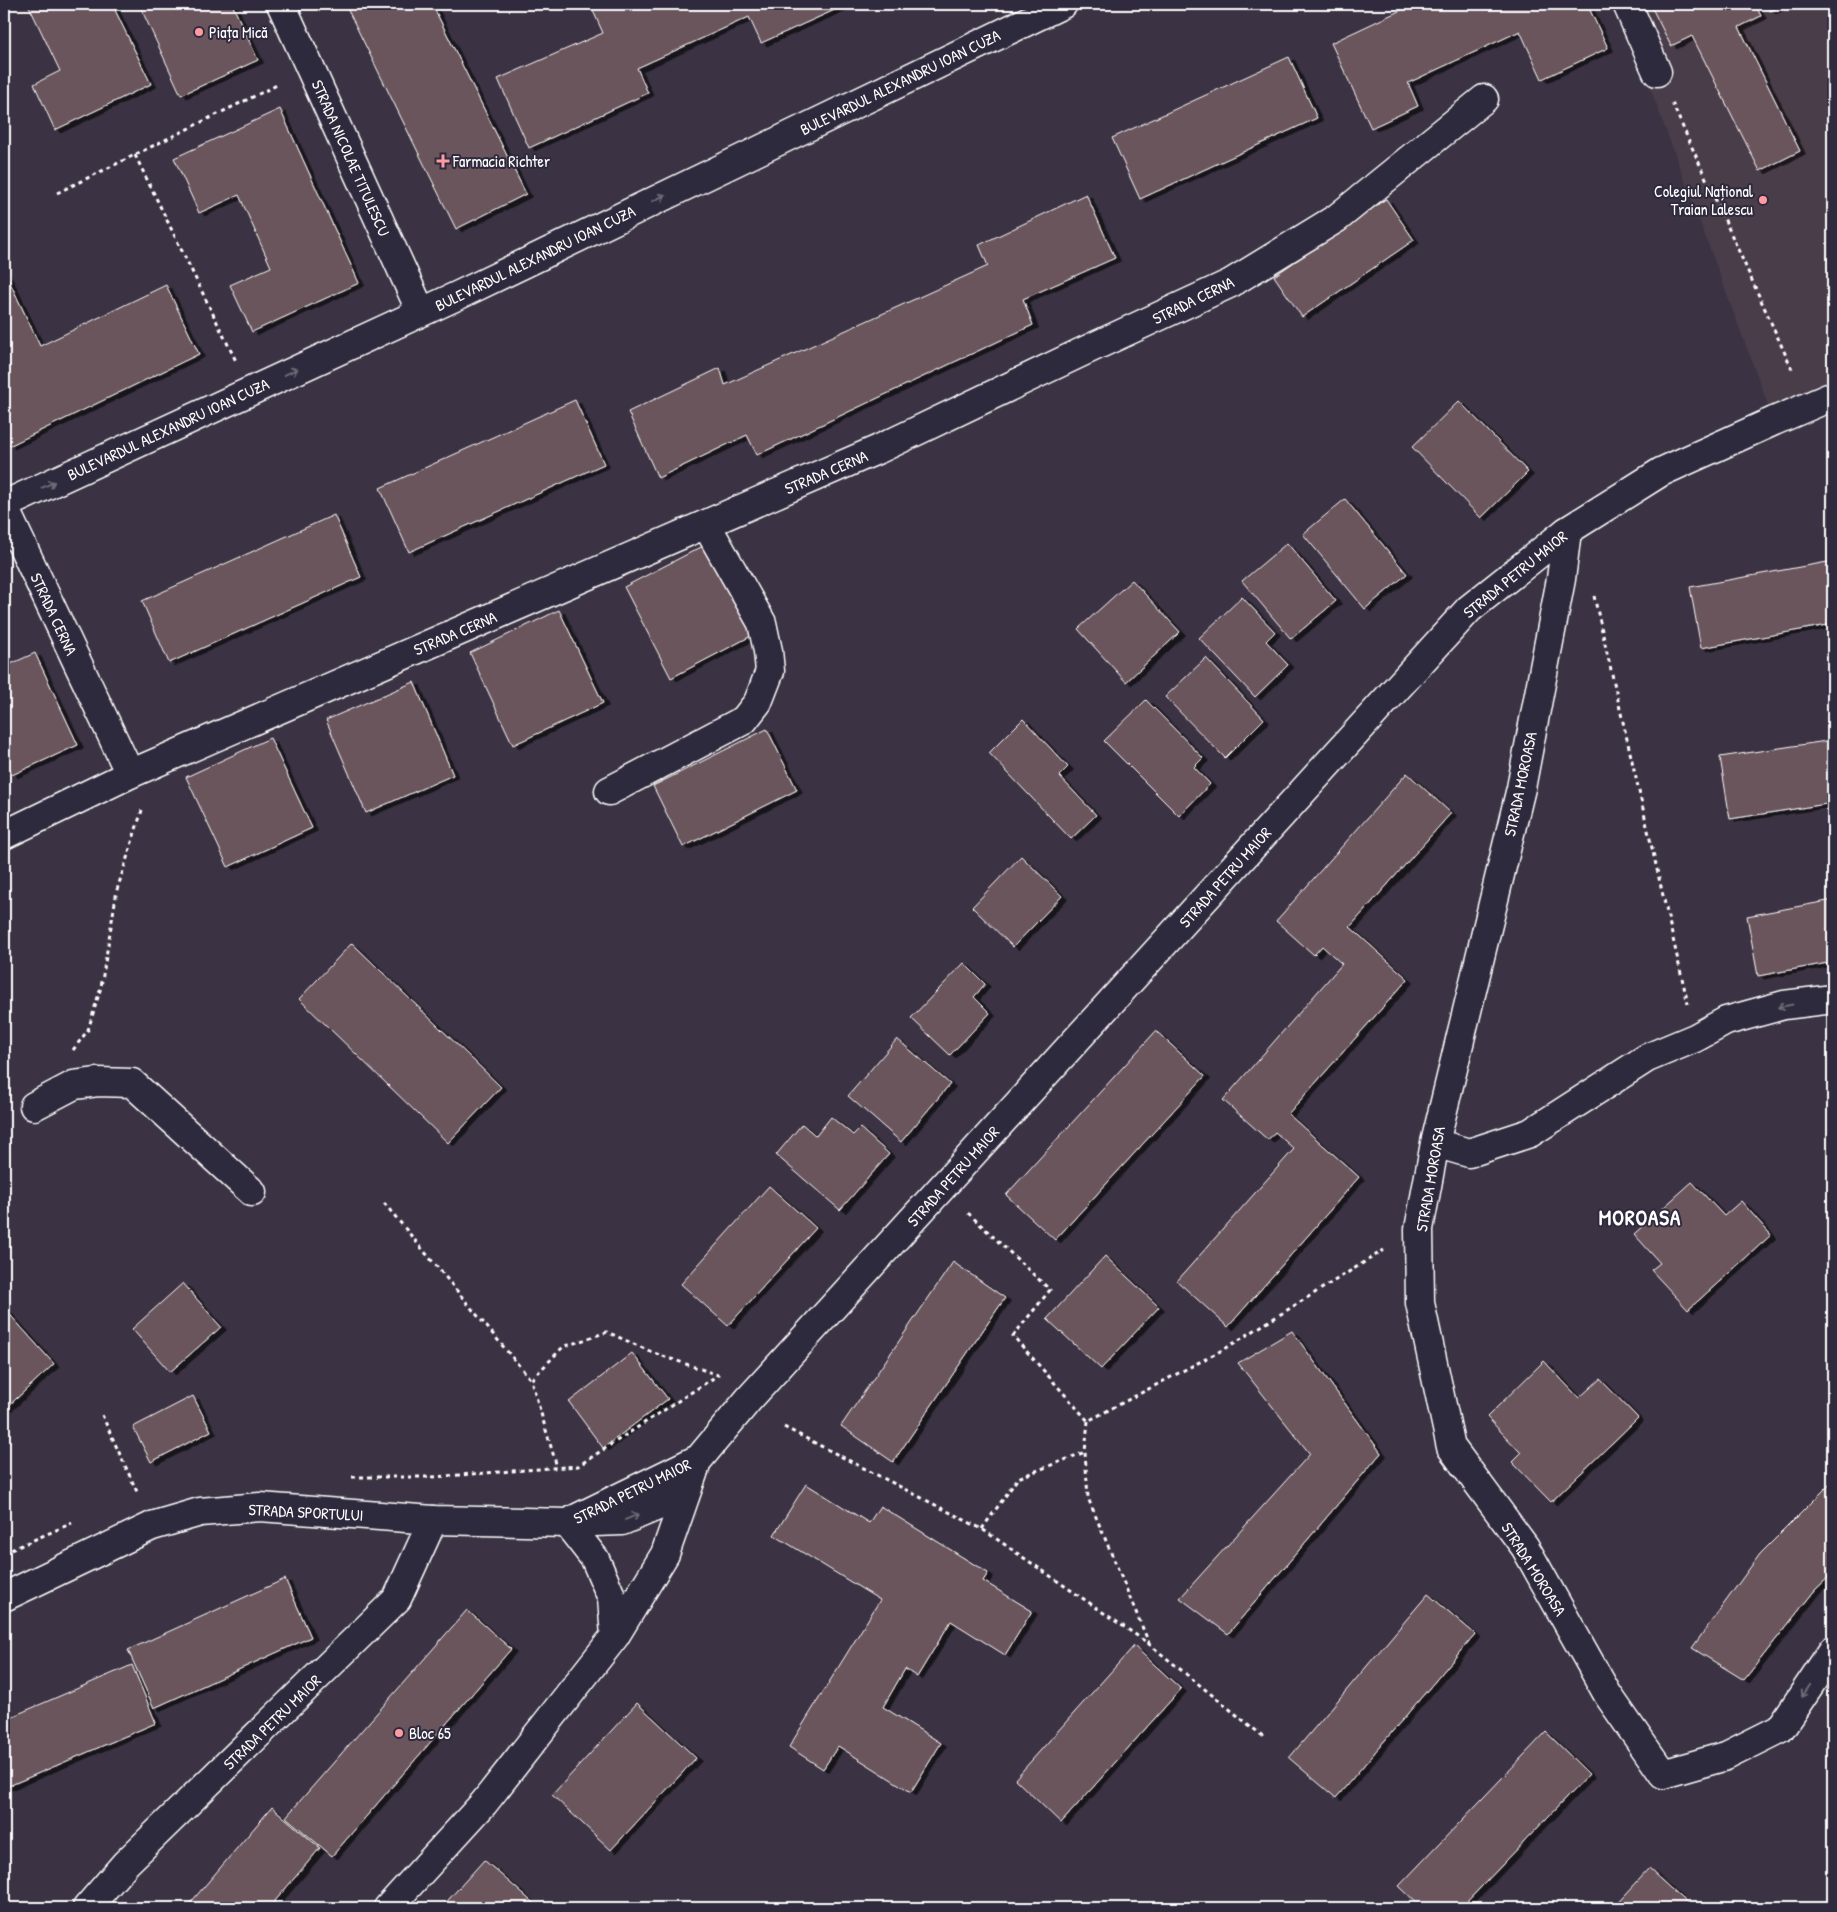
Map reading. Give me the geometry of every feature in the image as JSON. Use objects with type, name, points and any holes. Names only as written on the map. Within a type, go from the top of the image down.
[{"type":"main road","name":"STRADA NICOLAE TITULESCU","points":[[281,4],[421,312]]},
{"type":"main road","name":"BULEVARDUL ALEXANDRU IOAN CUZA","points":[[4,506],[421,312],[1063,4]]},
{"type":"main road","points":[[1627,4],[1658,72]]},
{"type":"main road","name":"STRADA CERNA","points":[[4,835],[130,774],[880,450],[1230,283],[1337,218],[1484,99]]},
{"type":"main road","name":"STRADA PETRU MAIOR","points":[[388,1908],[484,1803],[615,1636],[665,1554],[698,1460],[749,1399],[1469,609],[1567,531],[1661,472],[1774,420],[1833,396]]},
{"type":"main road","name":"STRADA CERNA","points":[[4,506],[130,774]]},
{"type":"main road","points":[[609,791],[744,720],[758,702],[770,671],[762,623],[706,524]]},
{"type":"main road","name":"STRADA MOROASA","points":[[1567,531],[1561,579],[1521,788],[1435,1143],[1419,1229],[1420,1303],[1451,1447],[1525,1547],[1608,1695],[1663,1774],[1726,1756],[1780,1729],[1833,1650]]},
{"type":"main road","points":[[1435,1143],[1469,1153],[1530,1133],[1648,1058],[1695,1038],[1726,1021],[1784,1005],[1833,999]]},
{"type":"main road","points":[[34,1106],[74,1085],[98,1082],[132,1083],[252,1192]]},
{"type":"main road","name":"STRADA PETRU MAIOR","points":[[615,1636],[612,1598],[596,1559],[567,1523],[698,1460]]},
{"type":"main road","name":"STRADA SPORTULUI","points":[[4,1597],[152,1526],[200,1512],[260,1507],[434,1520],[567,1523]]},
{"type":"main road","name":"STRADA PETRU MAIOR","points":[[87,1908],[126,1863],[398,1599],[434,1520]]},
{"type":"path","points":[[1658,72],[1792,369]]},
{"type":"path","points":[[57,193],[279,84]]},
{"type":"path","points":[[135,154],[250,391]]},
{"type":"path","points":[[1593,591],[1695,1038]]},
{"type":"path","points":[[71,1053],[88,1030],[102,988],[117,890],[143,807]]},
{"type":"path","points":[[384,1203],[531,1380],[557,1468]]},
{"type":"path","points":[[968,1213],[1050,1290],[1013,1336],[1088,1421],[1085,1452],[1088,1498],[1150,1644]]},
{"type":"path","points":[[1088,1421],[1226,1348],[1419,1229]]},
{"type":"path","points":[[531,1380],[563,1347],[607,1332],[654,1353],[718,1375],[578,1466]]},
{"type":"path","points":[[102,1415],[138,1495]]},
{"type":"path","points":[[784,1427],[982,1529],[1150,1644],[1264,1736]]},
{"type":"path","points":[[982,1529],[1018,1478],[1085,1452]]},
{"type":"shaded area","name":"Colegiul Național Traian Lalescu","points":[[1619,4],[1833,4],[1833,396],[1774,421]]},
{"type":"building","points":[[28,4],[112,4],[151,84],[55,130],[34,84],[60,71]]},
{"type":"building","name":"Piața Mică","points":[[139,4],[232,4],[258,60],[181,95]]},
{"type":"building","points":[[345,4],[432,4],[526,194],[456,229]]},
{"type":"building","points":[[590,4],[848,4],[761,43],[749,17],[637,68],[648,93],[529,148],[498,79],[603,33]]},
{"type":"building","points":[[1414,4],[1587,4],[1608,48],[1542,79],[1520,31],[1408,83],[1418,106],[1371,128],[1331,43]]},
{"type":"building","points":[[1650,4],[1755,4],[1761,16],[1739,27],[1800,151],[1760,171],[1692,36],[1671,46]]},
{"type":"building","points":[[1767,4],[1787,4],[1770,11]]},
{"type":"building","points":[[1289,57],[1317,118],[1140,199],[1112,138]]},
{"type":"building","points":[[280,109],[359,283],[252,332],[230,285],[271,267],[239,195],[199,213],[174,158]]},
{"type":"building","points":[[1086,194],[1115,258],[1023,299],[1033,325],[757,455],[747,435],[658,478],[628,412],[720,368],[725,385],[988,266],[979,245]]},
{"type":"building","points":[[1386,199],[1414,240],[1302,317],[1274,276]]},
{"type":"building","points":[[4,270],[40,346],[166,285],[199,354],[9,446],[4,434]]},
{"type":"building","points":[[575,400],[604,464],[409,552],[380,488]]},
{"type":"building","points":[[1459,401],[1528,472],[1481,518],[1412,447]]},
{"type":"building","points":[[1345,499],[1407,574],[1365,609],[1303,534]]},
{"type":"building","points":[[334,515],[361,577],[169,663],[142,601]]},
{"type":"building","points":[[1287,543],[1336,601],[1291,639],[1242,581]]},
{"type":"building","points":[[707,544],[753,635],[671,678],[624,587]]},
{"type":"building","points":[[1833,561],[1833,624],[1701,648],[1690,587]]},
{"type":"building","points":[[1132,580],[1180,632],[1126,682],[1078,629]]},
{"type":"building","points":[[1242,597],[1275,632],[1266,641],[1288,665],[1255,697],[1199,638]]},
{"type":"building","points":[[559,610],[603,703],[513,745],[470,653]]},
{"type":"building","points":[[35,653],[78,745],[12,775],[4,757],[4,667]]},
{"type":"building","points":[[1206,658],[1264,719],[1225,758],[1165,697]]},
{"type":"building","points":[[414,682],[453,775],[366,813],[326,720]]},
{"type":"building","points":[[1146,700],[1203,758],[1194,767],[1210,784],[1179,816],[1104,741]]},
{"type":"building","points":[[1023,719],[1068,767],[1059,776],[1096,815],[1071,839],[989,753]]},
{"type":"building","points":[[767,729],[797,790],[683,847],[653,786]]},
{"type":"building","points":[[270,738],[312,828],[228,867],[186,777]]},
{"type":"building","points":[[1833,740],[1833,803],[1730,819],[1720,757]]},
{"type":"building","points":[[1407,773],[1451,813],[1350,927],[1408,979],[1288,1114],[1359,1177],[1228,1327],[1177,1281],[1294,1149],[1275,1132],[1268,1140],[1223,1100],[1342,964],[1322,946],[1314,955],[1276,921]]},
{"type":"building","points":[[1021,856],[1062,896],[1013,947],[972,907]]},
{"type":"building","points":[[1833,900],[1833,962],[1758,976],[1747,916]]},
{"type":"building","points":[[352,943],[501,1087],[448,1143],[299,999]]},
{"type":"building","points":[[964,963],[985,984],[974,997],[990,1013],[950,1055],[911,1018]]},
{"type":"building","points":[[1156,1031],[1205,1076],[1055,1240],[1006,1195]]},
{"type":"building","points":[[897,1039],[950,1084],[901,1142],[848,1096]]},
{"type":"building","points":[[831,1117],[853,1135],[860,1128],[889,1154],[840,1210],[776,1155],[802,1124],[816,1136]]},
{"type":"building","points":[[1692,1182],[1724,1216],[1741,1201],[1771,1235],[1688,1310],[1651,1270],[1660,1263],[1634,1234]]},
{"type":"building","points":[[769,1186],[816,1228],[728,1326],[681,1284]]},
{"type":"building","points":[[1105,1256],[1159,1307],[1101,1369],[1047,1319]]},
{"type":"building","points":[[953,1262],[1005,1298],[893,1462],[841,1426]]},
{"type":"building","points":[[183,1283],[221,1327],[170,1372],[132,1329]]},
{"type":"building","points":[[4,1308],[54,1364],[4,1410]]},
{"type":"building","points":[[1292,1331],[1381,1453],[1228,1634],[1180,1598],[1310,1454],[1238,1363]]},
{"type":"building","points":[[632,1353],[668,1399],[603,1448],[569,1402]]},
{"type":"building","points":[[1544,1361],[1579,1398],[1600,1379],[1638,1418],[1551,1502],[1512,1462],[1521,1453],[1487,1417]]},
{"type":"building","points":[[193,1396],[211,1431],[151,1462],[133,1427]]},
{"type":"building","points":[[1833,1481],[1833,1573],[1815,1590],[1744,1680],[1692,1648],[1760,1554]]},
{"type":"building","points":[[806,1484],[869,1523],[880,1506],[988,1573],[983,1581],[1032,1611],[1005,1655],[951,1621],[917,1677],[905,1669],[883,1707],[941,1743],[911,1792],[838,1746],[823,1769],[789,1747],[880,1600],[774,1535]]},
{"type":"building","points":[[285,1579],[311,1637],[154,1708],[128,1650]]},
{"type":"building","points":[[1428,1594],[1475,1634],[1336,1798],[1289,1758]]},
{"type":"building","name":"Bloc 65","points":[[467,1610],[511,1649],[332,1856],[286,1817]]},
{"type":"building","points":[[1134,1646],[1181,1689],[1061,1823],[1015,1779]]},
{"type":"building","points":[[132,1665],[156,1723],[4,1788],[4,1720]]},
{"type":"building","points":[[637,1703],[696,1758],[611,1850],[552,1795]]},
{"type":"building","points":[[1546,1732],[1589,1774],[1461,1908],[1422,1908],[1399,1886]]},
{"type":"building","points":[[272,1807],[320,1848],[269,1908],[186,1908]]},
{"type":"building","points":[[484,1860],[539,1908],[441,1908]]},
{"type":"building","points":[[1649,1869],[1692,1908],[1613,1908]]},
{"type":"place","name":"Piața Mică","points":[[199,32]]},
{"type":"place","name":"Farmacia Richter","points":[[443,161]]},
{"type":"place","name":"Colegiul Național Traian Lalescu","points":[[1763,200]]},
{"type":"place","name":"Bloc 65","points":[[399,1733]]},
{"type":"district","name":"MOROASA","points":[[1640,1218]]}]
